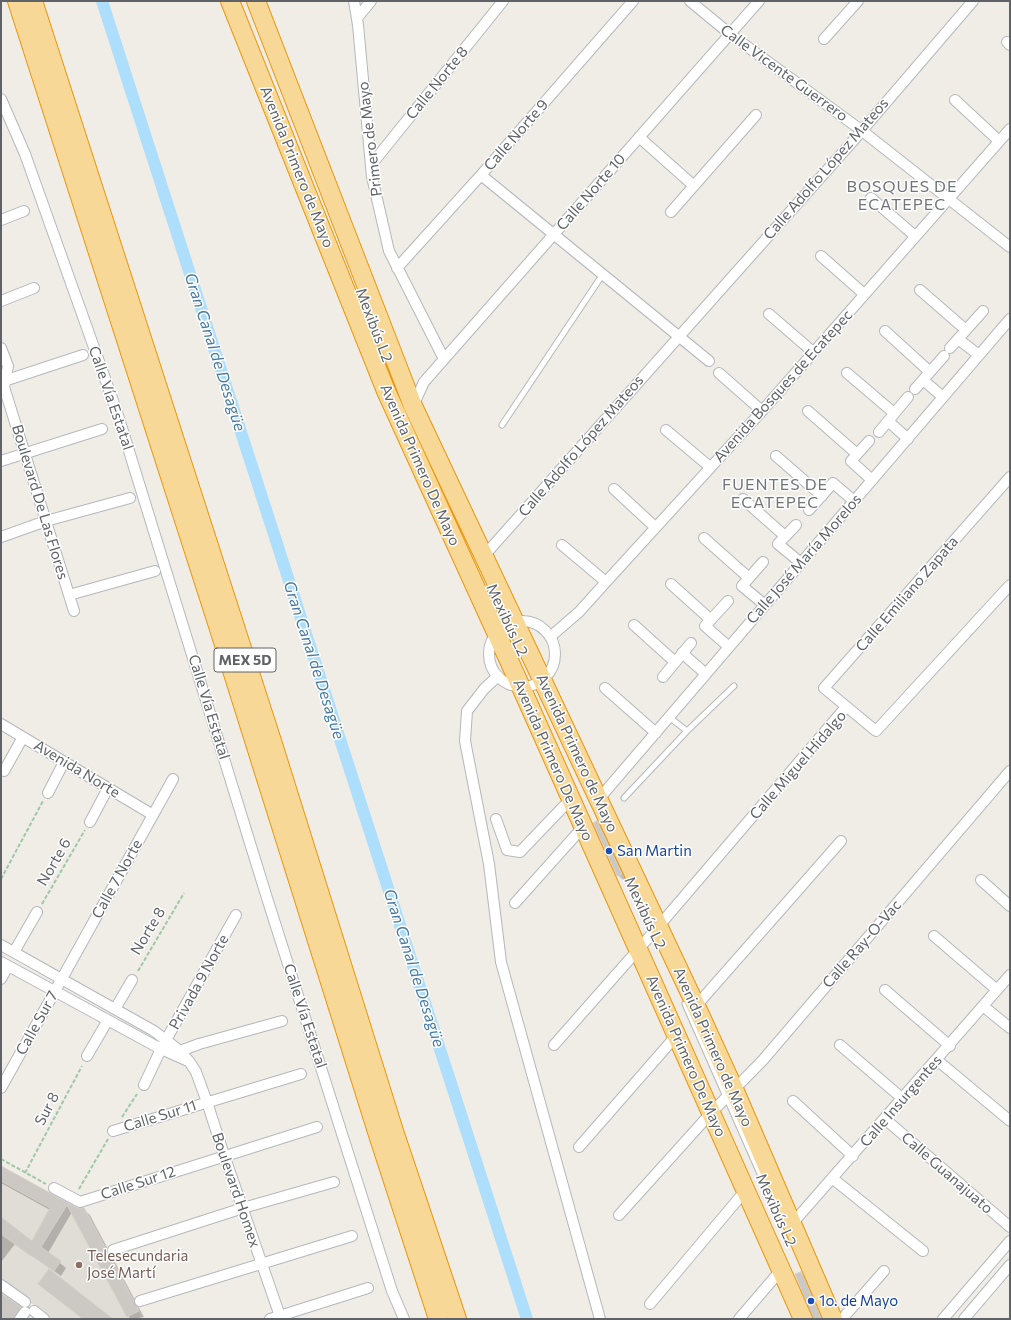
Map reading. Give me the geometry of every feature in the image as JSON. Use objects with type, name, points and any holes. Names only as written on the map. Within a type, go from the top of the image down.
[{"type":"highway","name":"MEX 5D","points":[[17,1],[219,629],[378,1138],[438,1319]]},
{"type":"highway","name":"MEX 5D","points":[[33,1],[272,741],[392,1124],[457,1319]]},
{"type":"highway","name":"Avenida Primero de Mayo","points":[[230,1],[364,332]]},
{"type":"highway","name":"Avenida Primero de Mayo","points":[[256,1],[380,324]]},
{"type":"highway","name":"Avenida Primero De Mayo","points":[[380,324],[405,404],[532,684],[572,803],[643,944],[676,1036],[715,1109],[745,1191],[803,1319]]},
{"type":"highway","name":"Avenida Primero De Mayo","points":[[364,332],[386,391],[405,404]]},
{"type":"highway","name":"Avenida Primero de Mayo","points":[[405,404],[484,557],[505,627]]},
{"type":"highway","name":"Avenida Primero de Mayo","points":[[532,684],[598,800],[655,931],[689,1001],[730,1093],[786,1222],[833,1319]]},
{"type":"street","name":"Primero de Mayo","points":[[354,1],[357,18],[371,165],[389,251],[444,359]]},
{"type":"street","points":[[357,18],[371,1]]},
{"type":"street","name":"Calle Norte 8","points":[[371,165],[503,1]]},
{"type":"street","name":"Calle Norte 9","points":[[397,268],[481,175],[633,1]]},
{"type":"street","name":"Calle Vicente Guerrero","points":[[690,1],[730,34],[861,130],[1010,247]]},
{"type":"street","name":"Calle Norte 10","points":[[405,404],[758,1]]},
{"type":"street","points":[[824,39],[858,1]]},
{"type":"street","name":"Calle Adolfo López Mateos","points":[[484,557],[973,1]]},
{"type":"street","name":"Calle Vía Estatal","points":[[1,99],[25,154],[117,412],[267,898],[392,1291],[404,1319]]},
{"type":"street","points":[[955,100],[999,141]]},
{"type":"street","points":[[671,212],[756,115]]},
{"type":"street","name":"Avenida Bosques de Ecatepec","points":[[550,637],[579,612],[762,411],[1010,129]]},
{"type":"street","points":[[639,137],[694,186]]},
{"type":"street","points":[[481,175],[708,361]]},
{"type":"street","points":[[871,198],[915,236]]},
{"type":"street","points":[[1,220],[24,211]]},
{"type":"street","points":[[821,256],[864,294]]},
{"type":"street","points":[[1,301],[34,288]]},
{"type":"street","points":[[920,290],[966,330]]},
{"type":"street","points":[[915,389],[983,311]]},
{"type":"street","points":[[769,314],[813,352]]},
{"type":"street","name":"Calle José María Morelos","points":[[598,800],[1010,319]]},
{"type":"street","points":[[885,331],[930,372]]},
{"type":"street","points":[[958,339],[979,356]]},
{"type":"street","name":"Boulevard De Las Flores","points":[[1,348],[8,366],[3,381],[4,387],[74,611]]},
{"type":"street","points":[[3,381],[83,355]]},
{"type":"street","points":[[719,373],[762,411]]},
{"type":"street","points":[[847,373],[891,417],[908,439]]},
{"type":"street","points":[[923,380],[943,397]]},
{"type":"street","points":[[386,391],[405,404],[424,382]]},
{"type":"street","points":[[879,432],[908,396]]},
{"type":"street","points":[[808,412],[857,454]]},
{"type":"street","points":[[1,461],[102,429]]},
{"type":"street","points":[[666,430],[710,467]]},
{"type":"street","points":[[869,441],[851,461],[872,480]]},
{"type":"street","points":[[776,456],[822,496]]},
{"type":"street","name":"Calle Emiliano Zapata","points":[[846,707],[824,688],[1010,477]]},
{"type":"street","points":[[809,510],[833,483],[854,501]]},
{"type":"street","points":[[614,489],[655,527]]},
{"type":"street","points":[[1,537],[46,521],[130,498]]},
{"type":"street","points":[[743,499],[785,536]]},
{"type":"street","points":[[796,525],[778,544],[801,563]]},
{"type":"street","points":[[704,538],[749,578]]},
{"type":"street","points":[[562,545],[606,582]]},
{"type":"street","points":[[763,562],[742,586],[765,606]]},
{"type":"street","points":[[69,595],[155,571]]},
{"type":"street","points":[[671,584],[711,620]]},
{"type":"street","name":"Calle Miguel Hidalgo","points":[[554,1045],[655,931],[846,707],[876,731],[1010,586]]},
{"type":"street","points":[[728,601],[705,626],[729,647]]},
{"type":"street","points":[[529,622],[541,627],[550,637],[555,652],[552,668],[532,684],[504,682],[493,669],[489,656],[492,642],[505,627],[529,622]]},
{"type":"street","points":[[634,625],[675,662]]},
{"type":"street","points":[[663,677],[691,643]]},
{"type":"street","points":[[682,653],[706,674]]},
{"type":"street","name":"Avenida Primero De Mayo","points":[[498,676],[484,689],[467,711],[465,741],[490,864],[501,962],[600,1319]]},
{"type":"street","points":[[605,688],[656,733]]},
{"type":"street","name":"Avenida Norte","points":[[1,724],[153,815]]},
{"type":"street","points":[[4,771],[23,737]]},
{"type":"street","points":[[48,793],[64,762]]},
{"type":"street","name":"Calle Ray-O-Vac","points":[[619,1215],[715,1109],[762,1060],[1010,771]]},
{"type":"street","name":"Calle 7 Norte","points":[[61,979],[173,779]]},
{"type":"street","points":[[90,822],[108,788]]},
{"type":"street","points":[[496,819],[507,850],[520,852],[564,806],[572,803]]},
{"type":"street","points":[[515,903],[583,827]]},
{"type":"street","points":[[689,1001],[841,841]]},
{"type":"street","points":[[981,880],[1010,906]]},
{"type":"street","points":[[14,952],[37,912]]},
{"type":"street","name":"Privada 9 Norte","points":[[144,1085],[161,1049],[236,915]]},
{"type":"street","points":[[934,936],[997,990]]},
{"type":"street","name":"Boulevard Homex","points":[[1,945],[167,1039],[178,1054]]},
{"type":"street","points":[[1,979],[5,964]]},
{"type":"street","name":"Boulevard Homex","points":[[5,964],[161,1049],[178,1054],[189,1061],[196,1072],[207,1102],[261,1264],[281,1317]]},
{"type":"street","name":"Calle Insurgentes","points":[[786,1222],[854,1156],[1010,975]]},
{"type":"street","name":"Calle Sur 7","points":[[1,1088],[61,979]]},
{"type":"street","points":[[114,1009],[132,980]]},
{"type":"street","points":[[885,990],[950,1046]]},
{"type":"street","points":[[983,1006],[1010,1028]]},
{"type":"street","points":[[87,1056],[108,1020]]},
{"type":"street","points":[[178,1054],[282,1021]]},
{"type":"street","points":[[579,1147],[676,1036]]},
{"type":"street","points":[[840,1045],[903,1099]]},
{"type":"street","points":[[937,1060],[1010,1121]]},
{"type":"street","name":"Calle Sur 11","points":[[113,1131],[301,1074]]},
{"type":"street","points":[[793,1101],[854,1156]]},
{"type":"street","name":"Calle Guanajuato","points":[[885,1119],[1010,1228]]},
{"type":"street","name":"Calle Sur 12","points":[[54,1188],[80,1202],[224,1155],[317,1127]]},
{"type":"street","points":[[832,1178],[923,1251]]},
{"type":"street","points":[[114,1250],[243,1208],[334,1182]]},
{"type":"street","points":[[650,1304],[745,1191]]},
{"type":"street","points":[[140,1301],[352,1236]]},
{"type":"street","points":[[943,1319],[1010,1241]]},
{"type":"street","points":[[964,1319],[1010,1265]]},
{"type":"street","points":[[739,1319],[781,1270]]},
{"type":"street","points":[[842,1319],[884,1271]]},
{"type":"street","points":[[1,1285],[26,1311],[44,1319]]},
{"type":"street","points":[[270,1319],[281,1317],[368,1288]]},
{"type":"lane","points":[[236,1],[304,170]]},
{"type":"lane","points":[[502,425],[603,274]]},
{"type":"lane","name":"Mexibús L2","points":[[466,550],[505,627]]},
{"type":"lane","points":[[532,684],[563,766]]},
{"type":"lane","name":"Mexibús L2","points":[[532,684],[643,909]]},
{"type":"lane","points":[[624,798],[687,731],[734,686]]},
{"type":"lane","points":[[669,717],[687,731]]},
{"type":"path","points":[[1,879],[48,793]]},
{"type":"path","name":"Norte 6","points":[[37,912],[90,822]]},
{"type":"path","name":"Norte 8","points":[[132,980],[184,893]]},
{"type":"path","name":"Sur 8","points":[[25,1172],[87,1056]]},
{"type":"path","points":[[1,1159],[54,1188]]},
{"type":"shaded area","points":[[1,1166],[78,1208],[83,1206],[143,1319],[52,1319],[1,1279]]},
{"type":"building","points":[[597,821],[622,874],[617,876],[593,823]]},
{"type":"building","points":[[1,1166],[77,1208],[84,1208],[139,1311],[127,1317],[67,1205],[41,1247],[61,1261],[54,1271],[1,1234],[1,1217],[32,1241],[50,1208],[1,1181]]},
{"type":"building","points":[[49,1269],[113,1319],[83,1319],[38,1284]]},
{"type":"building","points":[[801,1272],[822,1319],[813,1319],[795,1274]]},
{"type":"building","points":[[1,1293],[21,1307],[14,1319],[1,1319]]},
{"type":"waterway","name":"Gran Canal de Desagüe","points":[[102,1],[527,1319]]},
{"type":"place","name":"San Martin","points":[[609,851]]},
{"type":"place","name":"Telesecundaria José Martí","points":[[79,1265]]},
{"type":"place","name":"1o. de Mayo","points":[[811,1301]]},
{"type":"district","name":"BOSQUES DE ECATEPEC","points":[[902,196]]},
{"type":"district","name":"FUENTES DE ECATEPEC","points":[[775,494]]}]
